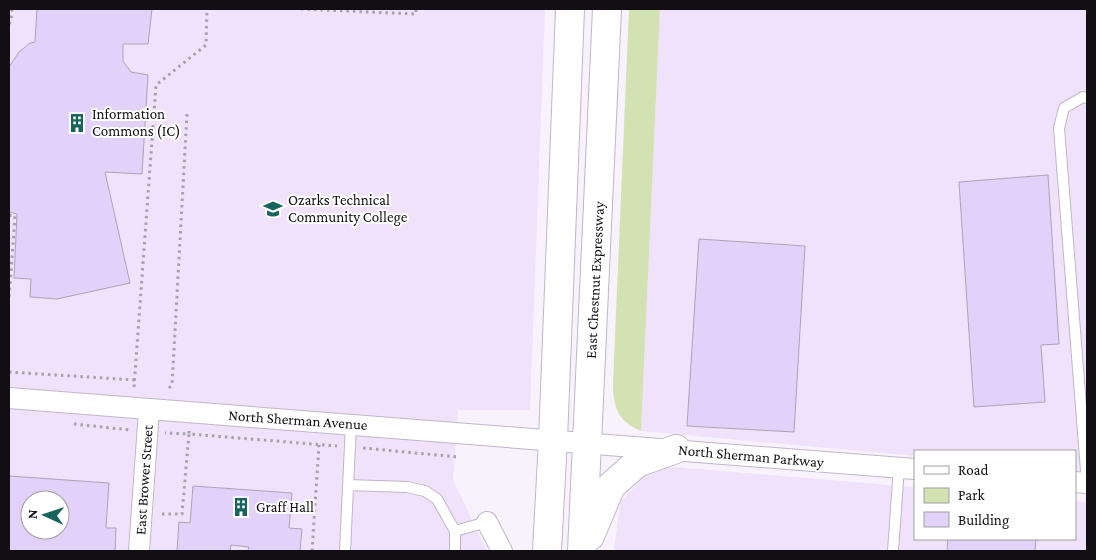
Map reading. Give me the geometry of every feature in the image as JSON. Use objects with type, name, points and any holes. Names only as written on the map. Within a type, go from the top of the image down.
[{"type":"main road","points":[[547,551],[570,9]]},
{"type":"main road","name":"East Chestnut Expressway","points":[[583,551],[607,9]]},
{"type":"main road","points":[[583,551],[611,486],[637,463],[676,450]]},
{"type":"street","name":"North Sherman Avenue","points":[[9,398],[588,443]]},
{"type":"street","name":"East Brower Street","points":[[139,551],[149,410]]},
{"type":"street","name":"North Sherman Parkway","points":[[588,443],[907,468]]},
{"type":"street","points":[[487,522],[502,551]]},
{"type":"lane","points":[[1087,98],[1083,97],[1064,108],[1059,128],[1087,483]]},
{"type":"lane","points":[[344,551],[351,424]]},
{"type":"lane","points":[[893,551],[907,468]]},
{"type":"lane","points":[[348,485],[407,487],[425,491],[438,499],[455,531],[455,551]]},
{"type":"lane","points":[[455,531],[487,522]]},
{"type":"path","points":[[9,24],[12,21],[12,9]]},
{"type":"path","points":[[134,387],[156,84],[206,45],[207,9]]},
{"type":"path","points":[[301,9],[416,14],[416,9]]},
{"type":"path","points":[[169,388],[172,385],[187,114]]},
{"type":"path","points":[[9,215],[15,216],[9,298]]},
{"type":"path","points":[[9,372],[135,380]]},
{"type":"path","points":[[65,424],[131,430]]},
{"type":"path","points":[[164,432],[458,457]]},
{"type":"path","points":[[162,514],[182,514],[189,434]]},
{"type":"path","points":[[312,551],[319,445]]},
{"type":"shaded area","name":"Ozarks Technical Community College","points":[[9,9],[545,9],[530,410],[458,410],[453,480],[487,551],[9,551]]},
{"type":"shaded area","points":[[660,9],[1087,9],[1087,471],[1076,470],[1076,450],[914,450],[914,456],[641,431]]},
{"type":"shaded area","points":[[675,467],[914,487],[914,540],[1076,540],[1076,501],[1087,502],[1087,551],[614,551],[620,503],[644,476],[657,469]]},
{"type":"green space","points":[[629,9],[660,9],[641,431],[627,423],[618,413],[614,399],[613,383]]},
{"type":"building","name":"Information Commons (IC)","points":[[37,9],[152,9],[148,44],[123,44],[123,61],[131,72],[148,75],[142,174],[105,172],[130,283],[57,299],[30,297],[31,279],[14,278],[17,214],[9,212],[9,67],[19,52],[30,43],[35,42]]},
{"type":"building","points":[[1048,175],[1059,344],[1041,345],[1045,402],[974,407],[959,182]]},
{"type":"building","points":[[699,239],[805,246],[794,432],[687,426]]},
{"type":"building","points":[[9,476],[109,483],[106,528],[116,528],[115,551],[9,551]]},
{"type":"building","name":"Graff Hall","points":[[193,486],[292,493],[289,528],[302,529],[300,551],[248,551],[249,547],[231,545],[230,551],[177,551],[179,522],[190,523]]},
{"type":"building","points":[[948,540],[1036,540],[1035,551],[947,551]]},
{"type":"place","name":"Information Commons (IC)","points":[[77,123]]},
{"type":"place","name":"Ozarks Technical Community College","points":[[273,209]]},
{"type":"place","name":"Graff Hall","points":[[241,507]]}]
